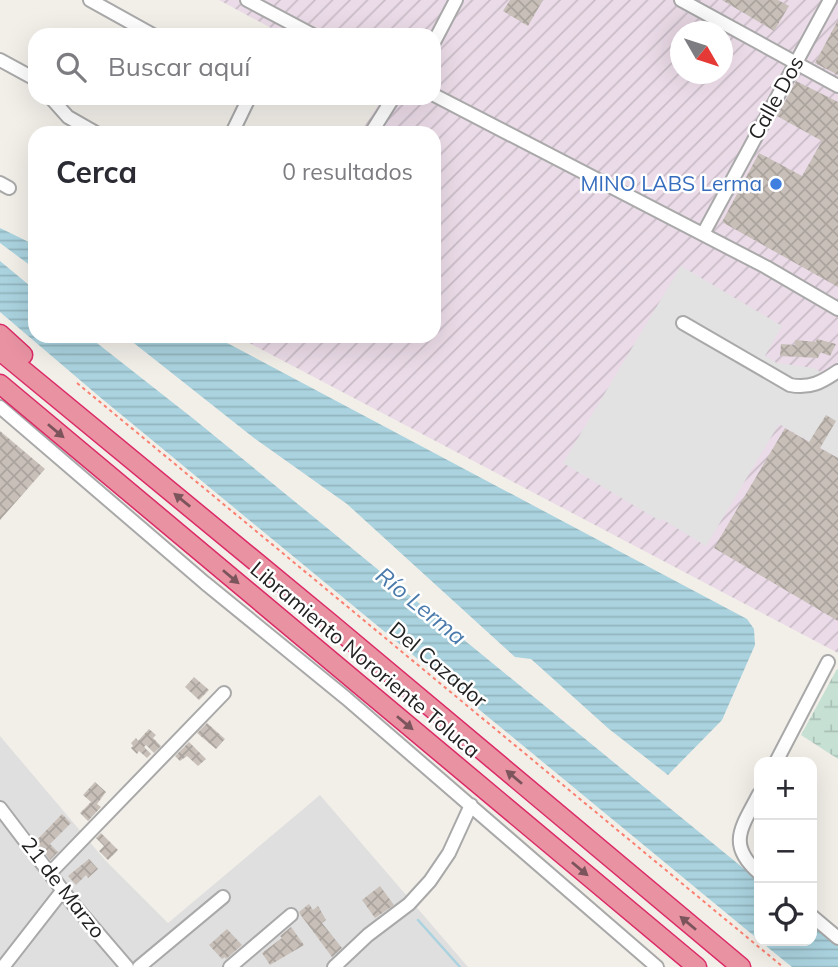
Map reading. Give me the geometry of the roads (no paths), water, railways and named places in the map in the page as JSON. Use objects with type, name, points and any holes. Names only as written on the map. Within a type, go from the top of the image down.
[{"type":"highway","points":[[0,334],[57,389],[64,403]]},
{"type":"highway","points":[[0,351],[64,403]]},
{"type":"highway","name":"Libramiento Nororiente Toluca","points":[[1,386],[697,967]]},
{"type":"highway","name":"Libramiento Nororiente Toluca","points":[[64,403],[741,967]]},
{"type":"street","points":[[90,0],[140,28]]},
{"type":"street","points":[[247,0],[300,28]]},
{"type":"street","points":[[441,29],[456,0]]},
{"type":"street","points":[[681,0],[838,86]]},
{"type":"street","name":"Calle Dos","points":[[703,234],[830,0]]},
{"type":"street","points":[[0,60],[28,75]]},
{"type":"street","points":[[441,98],[766,267],[838,309]]},
{"type":"street","points":[[57,105],[68,117],[84,126]]},
{"type":"street","points":[[235,126],[246,105]]},
{"type":"street","points":[[375,126],[389,105]]},
{"type":"street","points":[[683,323],[790,385],[812,386],[838,371]]},
{"type":"street","points":[[0,407],[205,583],[346,698],[657,967]]},
{"type":"street","points":[[779,757],[828,662]]},
{"type":"street","points":[[50,873],[224,693]]},
{"type":"street","points":[[754,804],[741,829],[738,843],[747,861],[754,868]]},
{"type":"street","points":[[334,967],[368,935],[409,904],[430,881],[449,853],[471,805]]},
{"type":"street","name":"21 de Marzo","points":[[0,808],[127,967]]},
{"type":"street","points":[[3,967],[63,890]]},
{"type":"street","points":[[139,967],[223,897]]},
{"type":"street","points":[[230,967],[291,915]]},
{"type":"street","points":[[817,920],[838,938]]},
{"type":"water","points":[[0,228],[28,242],[28,264],[0,243]]},
{"type":"water","points":[[0,261],[28,284],[28,336],[0,312]]},
{"type":"water","name":"Río Lerma","points":[[36,343],[97,343],[754,877],[754,936]]},
{"type":"water","points":[[134,343],[227,343],[747,619],[754,629],[755,645],[722,720],[668,775],[609,729],[531,659],[515,657],[347,504],[254,438]]},
{"type":"water","points":[[817,927],[838,945],[838,967],[792,967],[766,946],[817,946]]},
{"type":"waterway","points":[[418,920],[460,967]]},
{"type":"place","name":"MINO LABS Lerma","points":[[776,184]]}]
